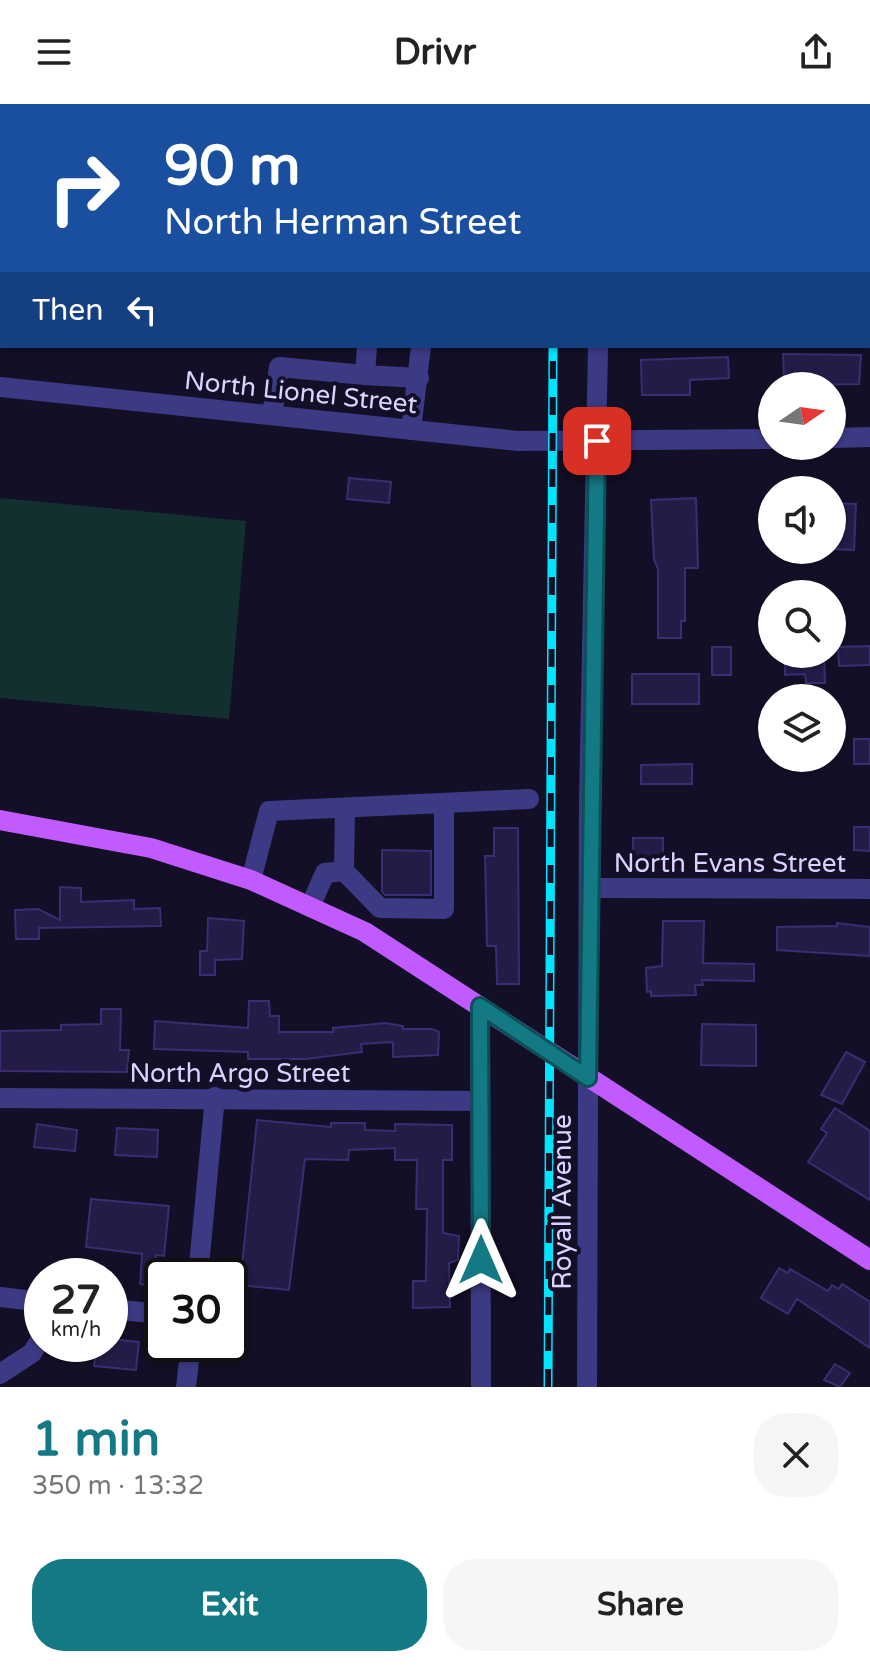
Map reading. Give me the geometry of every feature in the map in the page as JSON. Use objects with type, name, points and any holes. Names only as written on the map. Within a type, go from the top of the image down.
[{"type":"main road","points":[[0,820],[151,848],[251,880],[365,932],[870,1260]]},
{"type":"street","points":[[365,375],[367,348]]},
{"type":"street","points":[[411,430],[421,348]]},
{"type":"street","name":"Royall Avenue","points":[[587,1387],[598,348]]},
{"type":"street","points":[[272,415],[279,367],[419,378]]},
{"type":"street","name":"North Lionel Street","points":[[0,387],[518,441],[758,439]]},
{"type":"street","points":[[846,438],[870,437]]},
{"type":"street","points":[[251,880],[269,811],[529,799]]},
{"type":"street","points":[[345,808],[344,871],[380,908],[444,909],[444,803]]},
{"type":"street","points":[[310,907],[325,873],[344,871]]},
{"type":"street","name":"North Evans Street","points":[[590,888],[870,889]]},
{"type":"street","points":[[480,1006],[481,1387]]},
{"type":"street","points":[[200,1258],[215,1097]]},
{"type":"street","name":"North Argo Street","points":[[0,1098],[480,1101]]},
{"type":"street","points":[[0,1297],[24,1300]]},
{"type":"street","points":[[0,1374],[24,1358]]},
{"type":"street","points":[[186,1387],[189,1362]]},
{"type":"green space","points":[[0,498],[246,521],[229,719],[0,698]]},
{"type":"building","points":[[783,354],[861,355],[859,384],[846,384],[846,372],[784,372]]},
{"type":"building","points":[[728,357],[729,378],[690,380],[690,395],[642,395],[641,360]]},
{"type":"building","points":[[349,478],[391,482],[389,503],[347,499]]},
{"type":"building","points":[[696,498],[698,568],[685,568],[685,621],[681,621],[681,638],[658,638],[658,569],[654,559],[651,500]]},
{"type":"building","points":[[846,504],[856,504],[854,550],[846,550]]},
{"type":"building","points":[[870,646],[870,665],[846,666],[846,647]]},
{"type":"building","points":[[712,647],[731,647],[731,675],[712,675]]},
{"type":"building","points":[[785,668],[824,668],[825,683],[806,683],[805,674],[785,675]]},
{"type":"building","points":[[632,674],[699,674],[699,704],[632,704]]},
{"type":"building","points":[[854,739],[870,739],[870,764],[854,764]]},
{"type":"building","points":[[692,764],[692,784],[641,784],[641,765]]},
{"type":"building","points":[[854,827],[870,827],[870,851],[854,850]]},
{"type":"building","points":[[494,828],[518,828],[519,984],[497,984],[496,946],[487,946],[485,856],[494,856]]},
{"type":"building","points":[[633,838],[663,838],[663,862],[633,862]]},
{"type":"building","points":[[382,850],[431,851],[431,895],[385,895],[382,891]]},
{"type":"building","points":[[60,887],[81,888],[81,902],[134,900],[134,909],[160,908],[161,926],[39,928],[39,939],[16,939],[15,910],[38,909],[60,920]]},
{"type":"building","points":[[208,918],[244,921],[242,959],[215,960],[215,975],[200,975],[200,951],[207,951]]},
{"type":"building","points":[[663,921],[704,921],[703,963],[754,964],[754,981],[702,980],[703,985],[695,985],[696,995],[651,996],[651,991],[647,992],[646,968],[662,966]]},
{"type":"building","points":[[837,923],[870,927],[870,956],[777,950],[777,927],[837,926]]},
{"type":"building","points":[[249,1001],[269,1001],[270,1016],[279,1016],[279,1032],[333,1032],[333,1028],[386,1023],[403,1026],[403,1029],[432,1029],[439,1032],[438,1055],[393,1057],[393,1042],[361,1044],[362,1052],[306,1059],[248,1059],[248,1052],[154,1049],[155,1021],[248,1028]]},
{"type":"building","points":[[101,1009],[121,1009],[120,1050],[129,1050],[127,1072],[0,1071],[0,1031],[61,1030],[61,1025],[101,1024]]},
{"type":"building","points":[[702,1024],[756,1025],[756,1066],[701,1065]]},
{"type":"building","points":[[846,1052],[865,1062],[842,1104],[821,1095]]},
{"type":"building","points":[[835,1108],[870,1131],[870,1200],[808,1162],[827,1133],[821,1129]]},
{"type":"building","points":[[257,1120],[331,1127],[331,1123],[365,1123],[365,1130],[395,1131],[395,1124],[452,1125],[452,1160],[443,1160],[443,1233],[459,1236],[458,1260],[449,1263],[450,1307],[413,1308],[413,1281],[426,1281],[427,1209],[416,1209],[417,1160],[395,1160],[395,1148],[349,1150],[348,1160],[305,1159],[289,1290],[248,1286],[248,1258],[243,1258]]},
{"type":"building","points":[[37,1124],[77,1130],[75,1151],[34,1147]]},
{"type":"building","points":[[117,1128],[158,1130],[157,1157],[115,1155]]},
{"type":"building","points":[[91,1199],[169,1206],[164,1256],[144,1258],[144,1285],[140,1284],[142,1254],[86,1247]]},
{"type":"building","points":[[779,1268],[788,1273],[790,1269],[828,1291],[832,1285],[839,1289],[842,1284],[870,1302],[870,1348],[797,1299],[788,1314],[761,1298]]},
{"type":"building","points":[[128,1341],[139,1342],[136,1370],[94,1366],[95,1362],[128,1362]]},
{"type":"building","points":[[835,1364],[850,1373],[840,1387],[824,1380]]},
{"type":"railway","points":[[548,1387],[553,348]]},
{"type":"route","points":[[481,1260],[480,1006],[588,1078],[589,801],[597,441]]}]
